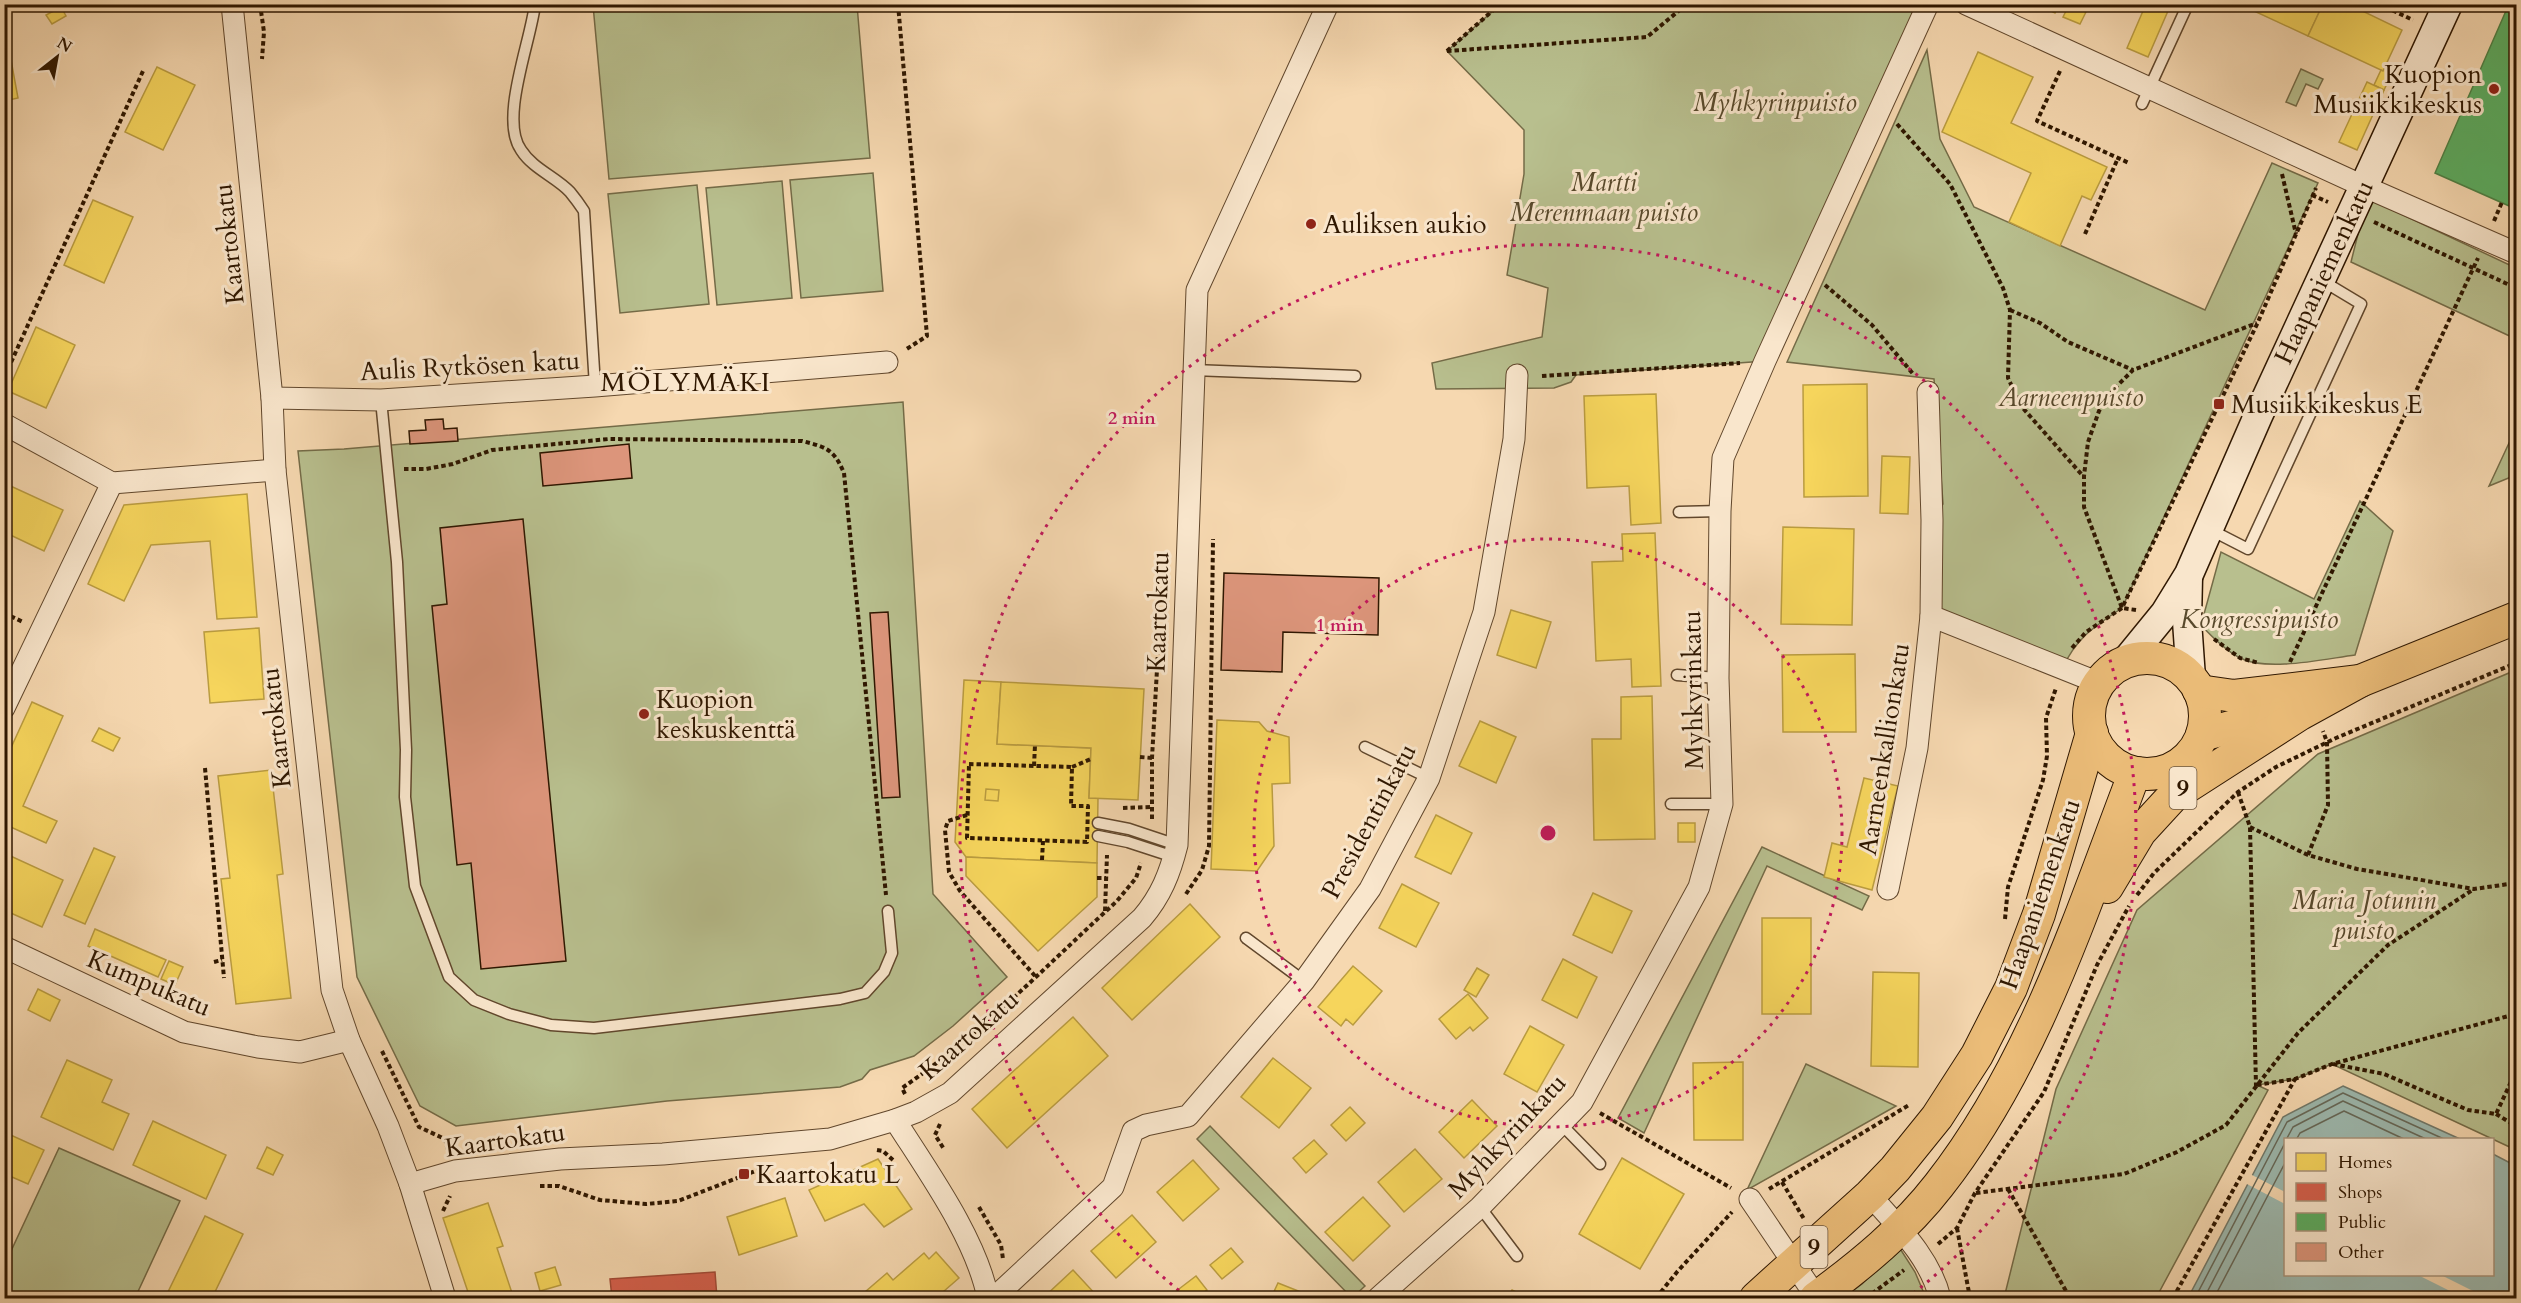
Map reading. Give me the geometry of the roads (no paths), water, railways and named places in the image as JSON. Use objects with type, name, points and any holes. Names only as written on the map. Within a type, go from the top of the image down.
[{"type":"main road","name":"Haapaniemenkatu","points":[[2195,684],[2176,617],[2188,574],[2363,186],[2448,4]]},
{"type":"main road","points":[[2099,683],[2176,617]]},
{"type":"main road","name":"9","points":[[2125,662],[2140,658],[2166,661],[2179,668],[2195,684],[2234,696],[2301,693],[2360,681],[2517,618]]},
{"type":"main road","name":"9","points":[[2099,683],[2091,704],[2092,733],[2105,756],[2116,765],[2137,773],[2157,773],[2178,764],[2194,749],[2202,735],[2205,717],[2195,684]]},
{"type":"main road","name":"9","points":[[2202,735],[2238,725],[2301,693]]},
{"type":"main road","name":"9","points":[[2065,957],[2140,832],[2157,811],[2301,693]]},
{"type":"main road","name":"Haapaniemenkatu","points":[[1870,1195],[1896,1168],[1937,1117],[1977,1055],[2011,987],[2039,914],[2092,733]]},
{"type":"main road","name":"Haapaniemenkatu","points":[[1900,1229],[1938,1186],[1972,1140],[2009,1076],[2065,957],[2132,780],[2137,773]]},
{"type":"main road","name":"9","points":[[1756,1299],[1870,1195]]},
{"type":"main road","name":"9","points":[[1816,1298],[1846,1276],[1900,1229]]},
{"type":"street","name":"Kaartokatu","points":[[232,4],[272,398],[275,470],[332,990],[349,1040],[388,1126],[410,1184],[455,1171],[591,1156],[663,1154],[830,1139],[895,1120],[916,1112],[950,1092],[1142,918],[1162,891],[1175,851],[1197,290],[1328,4]]},
{"type":"street","name":"Myhkyrinkatu","points":[[1378,1299],[1480,1207],[1582,1102],[1699,887],[1722,804],[1718,678],[1723,458],[1928,4]]},
{"type":"street","points":[[1966,4],[2146,96],[2363,186],[2517,254]]},
{"type":"street","name":"Aulis Rytkösen katu","points":[[272,398],[381,400],[595,387],[887,362]]},
{"type":"street","name":"Presidentinkatu","points":[[994,1299],[1113,1187],[1133,1131],[1146,1125],[1188,1116],[1304,981],[1370,889],[1429,778],[1484,612],[1514,439],[1517,375]]},
{"type":"street","name":"Aarneenkallionkatu","points":[[1888,889],[1917,748],[1931,616],[1932,520],[1928,392]]},
{"type":"street","points":[[4,424],[112,483],[275,470]]},
{"type":"street","points":[[4,708],[112,483]]},
{"type":"street","name":"Aarneenkallionkatu","points":[[1931,616],[2099,683]]},
{"type":"street","name":"Kumpukatu","points":[[4,947],[184,1032],[258,1047],[300,1052],[349,1040]]},
{"type":"street","points":[[895,1120],[947,1202],[983,1275],[988,1299]]},
{"type":"street","points":[[410,1184],[445,1299]]},
{"type":"street","points":[[1870,1195],[1922,1257],[1936,1284],[1940,1299]]},
{"type":"street","points":[[1750,1199],[1816,1298]]},
{"type":"lane","points":[[535,4],[514,96],[514,127],[519,149],[536,166],[570,192],[584,211],[595,387]]},
{"type":"lane","points":[[2146,96],[2188,4]]},
{"type":"lane","points":[[2208,529],[2248,549],[2361,304],[2321,280]]},
{"type":"lane","points":[[1193,370],[1355,376]]},
{"type":"lane","points":[[381,400],[397,562],[406,750],[405,797],[415,886],[449,977],[474,1000],[509,1014],[551,1025],[594,1028],[840,999],[865,993],[884,972],[892,953],[888,911]]},
{"type":"lane","points":[[1678,512],[1720,511]]},
{"type":"lane","points":[[1677,675],[1718,678]]},
{"type":"lane","points":[[1365,747],[1429,778]]},
{"type":"lane","points":[[1671,804],[1722,804]]},
{"type":"lane","points":[[1098,824],[1150,836],[1175,851]]},
{"type":"lane","points":[[1098,836],[1146,848],[1175,851]]},
{"type":"lane","points":[[1246,938],[1304,981]]},
{"type":"lane","points":[[1561,1124],[1600,1164]]},
{"type":"lane","points":[[1480,1207],[1517,1256]]},
{"type":"water","points":[[2343,1086],[2458,1138],[2284,1138],[2284,1276],[2494,1276],[2494,1155],[2516,1166],[2516,1298],[2188,1298],[2283,1117]]},
{"type":"place","name":"Kuopion Musiikkikeskus","points":[[2494,89]]},
{"type":"place","name":"Auliksen aukio","points":[[1311,224]]},
{"type":"place","name":"Musiikkikeskus E","points":[[2219,404]]},
{"type":"place","name":"Kuopion keskuskenttä","points":[[644,714]]},
{"type":"place","name":"Kaartokatu L","points":[[744,1174]]},
{"type":"district","name":"MÖLYMÄKI","points":[[686,382]]},
{"type":"park label","name":"Myhkyrinpuisto","points":[[1775,102]]},
{"type":"park label","name":"Martti Merenmaan puisto","points":[[1604,197]]},
{"type":"park label","name":"Aarneenpuisto","points":[[2071,397]]},
{"type":"park label","name":"Kongressipuisto","points":[[2259,619]]},
{"type":"park label","name":"Maria Jotunin puisto","points":[[2364,915]]}]
